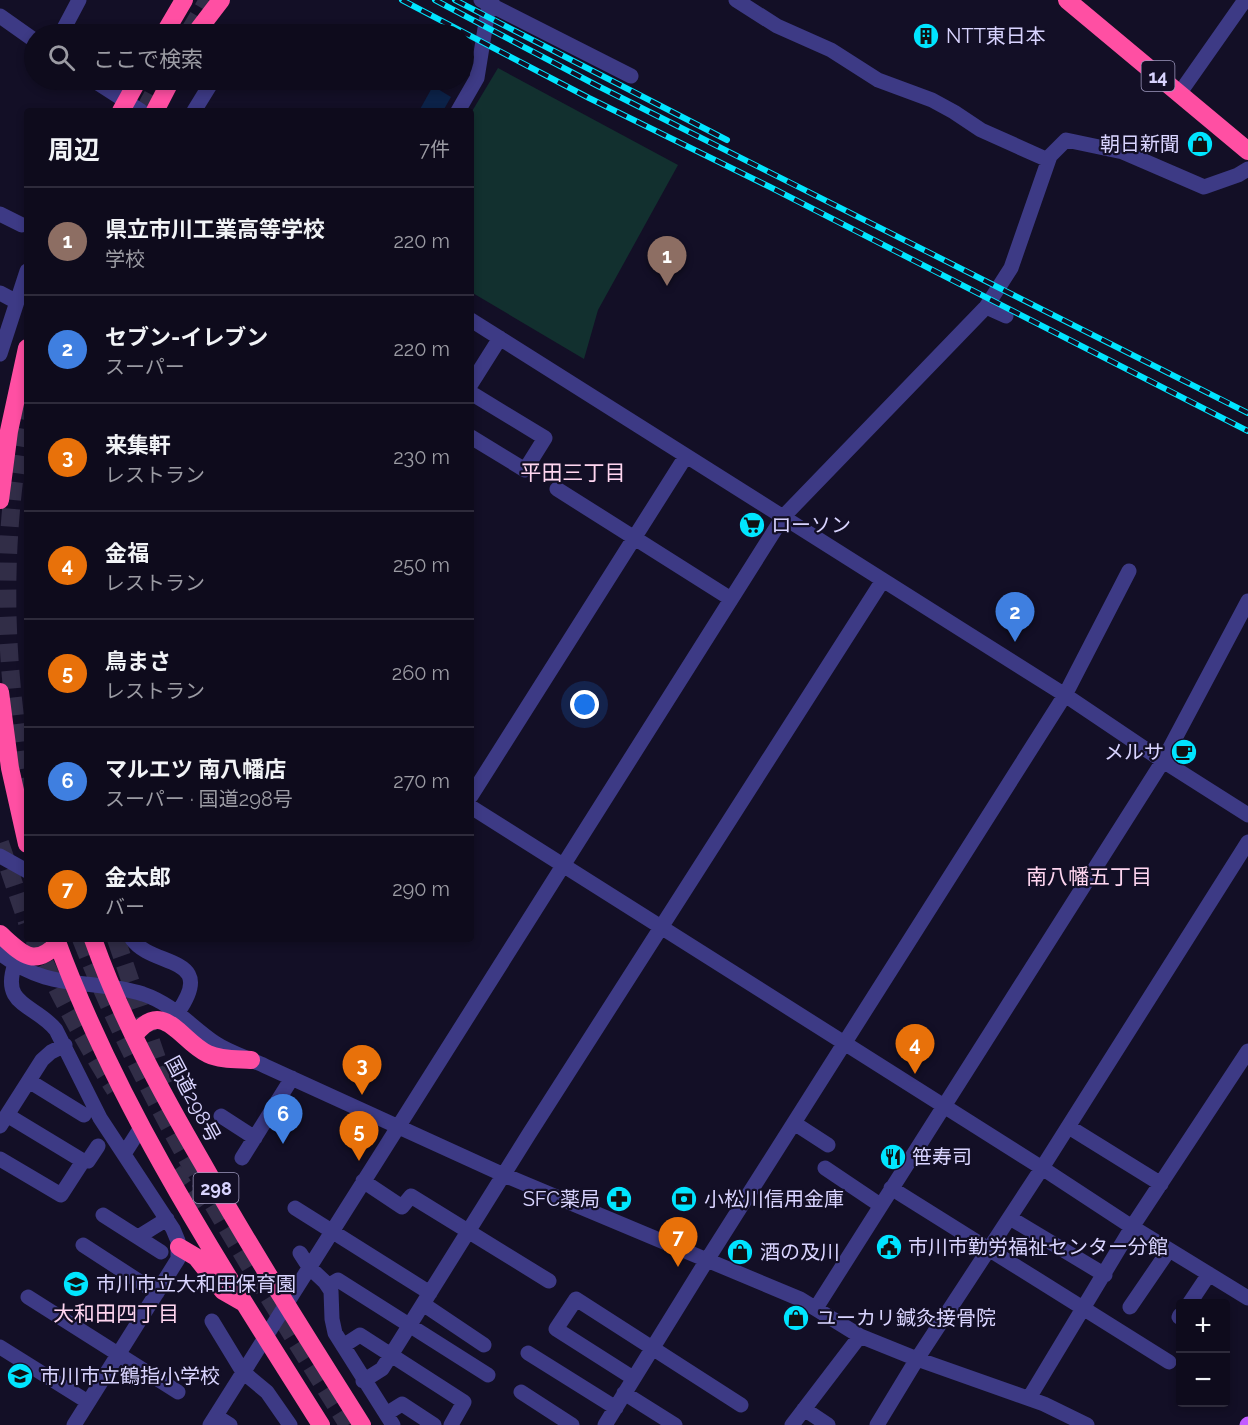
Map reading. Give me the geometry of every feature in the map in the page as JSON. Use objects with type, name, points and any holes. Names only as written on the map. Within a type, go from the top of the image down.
[{"type":"highway","points":[[168,24],[177,0]]},
{"type":"highway","points":[[170,24],[184,0]]},
{"type":"highway","points":[[201,24],[215,0]]},
{"type":"highway","points":[[203,24],[221,0]]},
{"type":"highway","name":"14","points":[[1067,0],[1248,151]]},
{"type":"highway","points":[[129,108],[135,90]]},
{"type":"highway","points":[[157,108],[166,90]]},
{"type":"highway","points":[[0,500],[9,431],[24,362]]},
{"type":"highway","points":[[0,454],[9,431]]},
{"type":"highway","points":[[0,692],[10,768],[24,831]]},
{"type":"highway","points":[[0,934],[19,951],[30,957],[45,955],[56,942]]},
{"type":"highway","name":"298","points":[[57,942],[94,1033],[142,1126],[194,1219],[321,1425]]},
{"type":"highway","name":"国道298号","points":[[94,942],[134,1036],[192,1145],[286,1304],[362,1425]]},
{"type":"highway","points":[[134,1036],[147,1023],[162,1020],[170,1023],[208,1054],[226,1059],[251,1060]]},
{"type":"highway","points":[[179,1247],[196,1257],[223,1291],[245,1303]]},
{"type":"street","points":[[66,24],[79,0]]},
{"type":"street","points":[[736,0],[777,26],[831,50],[878,80],[932,100],[981,130],[1048,160]]},
{"type":"street","points":[[1179,94],[1245,0]]},
{"type":"street","points":[[474,83],[477,78],[488,1],[631,76]]},
{"type":"street","points":[[0,16],[24,33]]},
{"type":"street","points":[[106,90],[129,108]]},
{"type":"street","points":[[196,108],[207,90]]},
{"type":"street","points":[[460,108],[470,90]]},
{"type":"street","points":[[230,1425],[213,1421],[783,517],[986,307],[1011,268],[1048,160],[1066,140],[1123,152],[1204,187],[1248,170]]},
{"type":"street","points":[[0,214],[22,225]]},
{"type":"street","points":[[0,354],[24,280]]},
{"type":"street","points":[[0,293],[17,302]]},
{"type":"street","points":[[986,307],[1006,316]]},
{"type":"street","points":[[474,322],[1065,695],[1248,815]]},
{"type":"street","points":[[474,379],[500,338]]},
{"type":"street","points":[[474,395],[545,438],[525,470],[474,439]]},
{"type":"street","points":[[474,791],[686,456]]},
{"type":"street","points":[[557,489],[731,599]]},
{"type":"street","points":[[605,1425],[706,1260],[1065,695],[1129,571]]},
{"type":"street","points":[[363,1381],[382,1369],[883,580]]},
{"type":"street","points":[[816,1308],[1163,761],[1248,601]]},
{"type":"street","points":[[474,809],[1132,1227],[1248,1298]]},
{"type":"street","points":[[877,1425],[917,1359],[1069,1127],[1248,842]]},
{"type":"street","points":[[0,856],[24,868]]},
{"type":"street","points":[[135,942],[146,952],[176,963],[188,975],[190,994],[178,1012]]},
{"type":"street","points":[[0,953],[15,964],[45,978],[113,988],[153,998],[178,1012],[217,1044],[251,1060],[504,1175],[800,1299],[860,1336],[917,1359],[1029,1398],[1087,1425]]},
{"type":"street","points":[[15,964],[2,986],[8,997],[13,1002],[39,1014],[51,1024],[65,1045],[96,1110],[176,1235],[179,1247],[178,1259],[74,1425]]},
{"type":"street","points":[[65,1045],[42,1060],[4,1114],[83,1161],[88,1161],[98,1146]]},
{"type":"street","points":[[1029,1398],[1132,1227],[1248,1051]]},
{"type":"street","points":[[242,1158],[292,1078]]},
{"type":"street","points":[[28,1081],[84,1115]]},
{"type":"street","points":[[221,1116],[255,1138]]},
{"type":"street","points":[[794,1123],[828,1145]]},
{"type":"street","points":[[124,1154],[142,1126]]},
{"type":"street","points":[[1069,1127],[1161,1184]]},
{"type":"street","points":[[0,1159],[61,1194],[83,1161]]},
{"type":"street","points":[[825,1168],[880,1205]]},
{"type":"street","points":[[363,1181],[402,1207],[411,1196],[549,1281]]},
{"type":"street","points":[[891,1188],[1169,1362]]},
{"type":"street","points":[[295,1208],[426,1298],[484,1345]]},
{"type":"street","points":[[104,1215],[160,1252]]},
{"type":"street","points":[[1010,1218],[1105,1275]]},
{"type":"street","points":[[138,1237],[166,1219]]},
{"type":"street","points":[[83,1245],[157,1293]]},
{"type":"street","points":[[1130,1307],[1169,1250]]},
{"type":"street","points":[[300,1253],[309,1267],[328,1286],[332,1297],[333,1326],[363,1381],[389,1419],[402,1404],[434,1425]]},
{"type":"street","points":[[1192,1299],[1209,1275]]},
{"type":"street","points":[[328,1286],[338,1280],[488,1375]]},
{"type":"street","points":[[28,1297],[178,1392]]},
{"type":"street","points":[[633,1378],[556,1329],[576,1299],[741,1405]]},
{"type":"street","points":[[212,1321],[243,1372],[267,1392],[290,1425]]},
{"type":"street","points":[[343,1346],[360,1335],[464,1402],[451,1425]]},
{"type":"street","points":[[792,1425],[860,1336]]},
{"type":"street","points":[[0,1347],[88,1402]]},
{"type":"street","points":[[528,1353],[616,1408]]},
{"type":"street","points":[[520,1392],[572,1425]]},
{"type":"street","points":[[624,1394],[675,1425]]},
{"type":"street","points":[[804,1409],[828,1425]]},
{"type":"green space","points":[[498,68],[678,165],[598,310],[584,359],[474,294],[474,108]]},
{"type":"water","points":[[431,90],[440,90],[451,97],[445,108],[421,108]]},
{"type":"tunnel","points":[[194,24],[208,0]]},
{"type":"tunnel","points":[[146,108],[156,90]]},
{"type":"tunnel","points":[[24,418],[10,516],[7,593],[10,669],[24,778]]},
{"type":"tunnel","points":[[0,843],[24,913]]},
{"type":"tunnel","points":[[35,942],[72,1016],[115,1090]]},
{"type":"tunnel","points":[[82,942],[108,1003],[170,1128],[239,1248],[348,1425]]},
{"type":"tunnel","points":[[117,942],[166,1085]]},
{"type":"tunnel","points":[[173,1171],[203,1213]]},
{"type":"railway","points":[[402,0],[448,24]]},
{"type":"railway","points":[[435,0],[596,85],[1248,413]]},
{"type":"railway","points":[[455,0],[727,140]]},
{"type":"railway","points":[[474,38],[1248,431]]},
{"type":"place","name":"NTT東日本","points":[[926,36]]},
{"type":"place","name":"朝日新聞","points":[[1200,144]]},
{"type":"place","name":"県立市川工業高等学校","points":[[667,286]]},
{"type":"place","name":"ローソン","points":[[752,525]]},
{"type":"place","name":"セブン-イレブン","points":[[1015,642]]},
{"type":"place","name":"メルサ","points":[[1184,752]]},
{"type":"place","name":"金福","points":[[915,1074]]},
{"type":"place","name":"来集軒","points":[[362,1095]]},
{"type":"place","name":"マルエツ 南八幡店","points":[[283,1144]]},
{"type":"place","name":"笹寿司","points":[[893,1157]]},
{"type":"place","name":"鳥まさ","points":[[359,1161]]},
{"type":"place","name":"SFC薬局","points":[[619,1199]]},
{"type":"place","name":"小松川信用金庫","points":[[684,1199]]},
{"type":"place","name":"市川市勤労福祉センター分館","points":[[889,1247]]},
{"type":"place","name":"酒の及川","points":[[740,1252]]},
{"type":"place","name":"金太郎","points":[[678,1267]]},
{"type":"place","name":"市川市立大和田保育園","points":[[76,1284]]},
{"type":"place","name":"ユーカリ鍼灸接骨院","points":[[796,1318]]},
{"type":"place","name":"市川市立鶴指小学校","points":[[20,1376]]},
{"type":"district","name":"平田三丁目","points":[[573,472]]},
{"type":"district","name":"南八幡五丁目","points":[[1089,876]]},
{"type":"district","name":"大和田四丁目","points":[[116,1313]]}]
